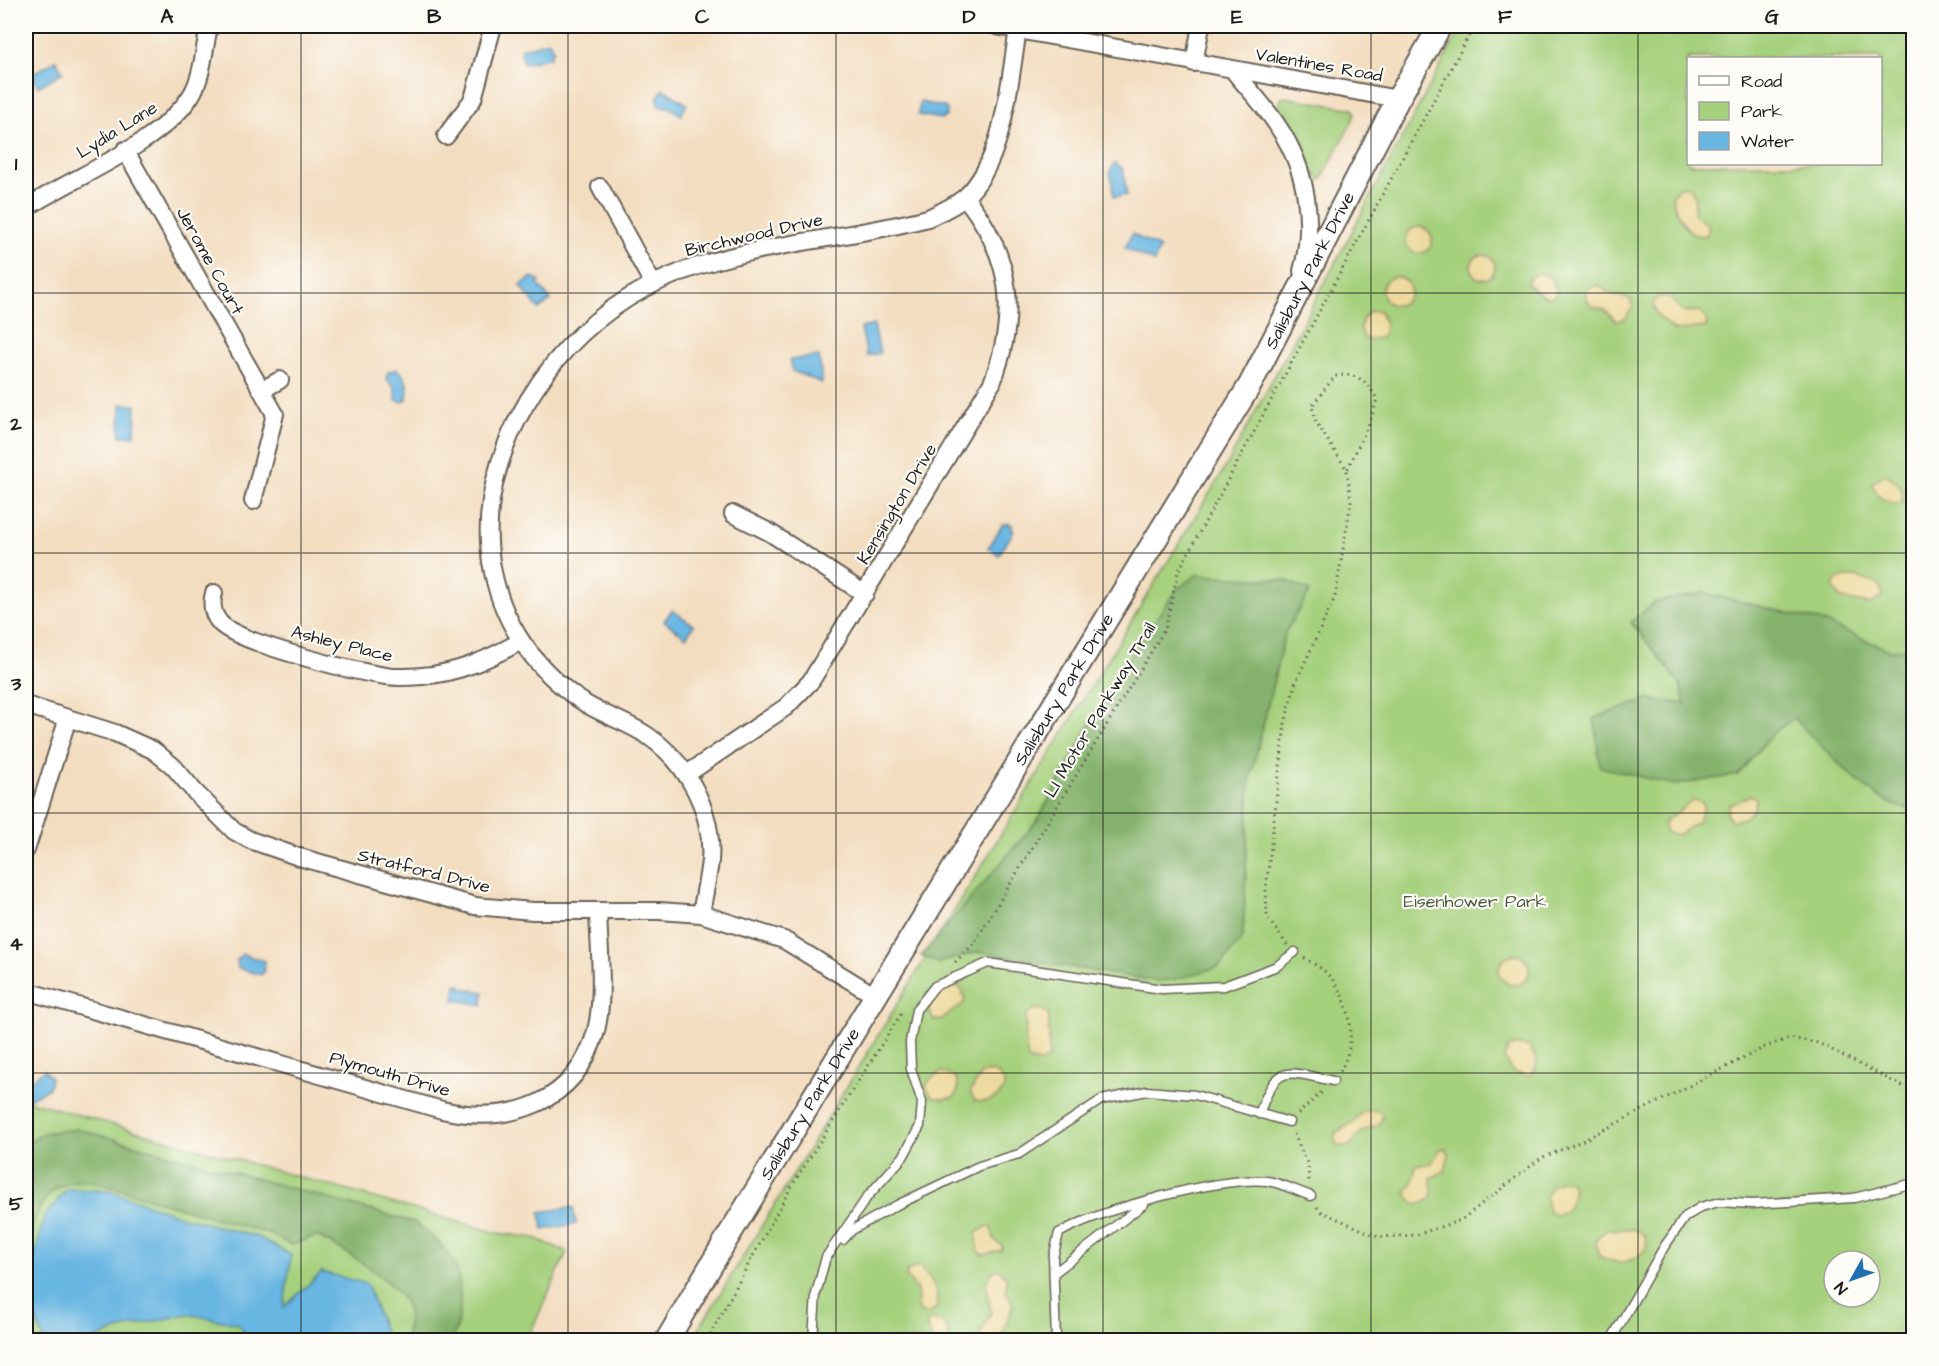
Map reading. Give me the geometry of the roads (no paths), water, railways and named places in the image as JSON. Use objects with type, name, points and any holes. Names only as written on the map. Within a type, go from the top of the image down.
[{"type":"main road","name":"Salisbury Park Drive","points":[[667,1341],[726,1240],[1250,385],[1398,99],[1440,26]]},
{"type":"street","name":"Lydia Lane","points":[[26,208],[171,120],[191,95],[198,76],[209,26]]},
{"type":"street","points":[[446,136],[473,99],[493,26]]},
{"type":"street","name":"Valentines Road","points":[[996,26],[1398,99]]},
{"type":"street","points":[[1194,63],[1201,26]]},
{"type":"street","name":"Birchwood Drive","points":[[700,914],[710,854],[704,812],[687,774],[671,755],[647,735],[571,693],[550,675],[521,641],[499,596],[489,546],[491,498],[506,443],[530,395],[568,347],[609,311],[652,282],[700,264],[750,251],[928,218],[949,209],[965,197],[986,170],[996,146],[1018,30]]},
{"type":"street","name":"Valentines Road","points":[[1233,70],[1279,126],[1291,147],[1298,169],[1309,214],[1308,248],[1294,301]]},
{"type":"street","name":"Jerome Court","points":[[125,150],[275,414],[253,501]]},
{"type":"street","points":[[600,187],[652,282]]},
{"type":"street","name":"Kensington Drive","points":[[687,774],[794,701],[820,668],[982,403],[1005,346],[1008,312],[1004,270],[988,230],[965,197]]},
{"type":"street","points":[[262,390],[280,380]]},
{"type":"street","points":[[734,514],[788,544],[865,594]]},
{"type":"street","name":"Ashley Place","points":[[214,593],[212,607],[214,614],[219,622],[235,634],[287,651],[386,676],[446,673],[487,659],[521,641]]},
{"type":"street","name":"Stratford Drive","points":[[26,705],[115,733],[153,750],[173,766],[221,819],[250,840],[330,866],[475,906],[533,911],[700,914],[784,940],[877,997]]},
{"type":"street","points":[[26,850],[68,718]]},
{"type":"street","name":"Plymouth Drive","points":[[26,991],[442,1110],[469,1116],[502,1115],[518,1111],[555,1092],[585,1057],[596,1030],[599,1004],[598,911]]},
{"type":"lane","points":[[813,1341],[816,1294],[826,1257],[868,1196],[903,1157],[920,1126],[921,1102],[911,1069],[910,1042],[916,1010],[935,986],[988,963],[1161,989],[1224,986],[1277,966],[1295,952]]},
{"type":"lane","points":[[1259,1114],[1268,1089],[1279,1076],[1289,1072],[1333,1081]]},
{"type":"lane","points":[[826,1257],[852,1230],[979,1166],[1019,1154],[1101,1100],[1147,1091],[1195,1095],[1289,1122]]},
{"type":"lane","points":[[1056,1341],[1053,1258],[1059,1233],[1084,1219],[1225,1183],[1268,1181],[1311,1196]]},
{"type":"lane","points":[[1611,1341],[1685,1217],[1701,1207],[1719,1202],[1752,1204],[1854,1198],[1914,1183]]},
{"type":"lane","points":[[1054,1273],[1148,1202]]},
{"type":"water","points":[[549,41],[554,51],[550,52],[551,57],[524,64],[520,49]]},
{"type":"water","points":[[56,60],[63,72],[38,87],[31,75]]},
{"type":"water","points":[[663,89],[687,104],[681,115],[669,107],[658,106],[658,96]]},
{"type":"water","points":[[920,102],[945,107],[946,117],[941,119],[918,115]]},
{"type":"water","points":[[1115,163],[1123,169],[1127,195],[1114,197],[1110,171]]},
{"type":"water","points":[[1132,234],[1160,248],[1154,262],[1125,248]]},
{"type":"water","points":[[532,277],[540,281],[538,284],[551,300],[539,309],[520,286]]},
{"type":"water","points":[[874,325],[880,353],[867,356],[861,328]]},
{"type":"water","points":[[819,356],[822,383],[792,371],[790,360]]},
{"type":"water","points":[[397,369],[405,379],[408,391],[407,399],[402,402],[396,400],[395,389],[386,378],[388,372]]},
{"type":"water","points":[[121,404],[136,405],[135,436],[120,436]]},
{"type":"water","points":[[1008,523],[1013,526],[1011,529],[1014,531],[999,555],[988,548],[1003,524]]},
{"type":"water","points":[[672,610],[694,625],[686,637],[664,621]]},
{"type":"water","points":[[242,954],[265,961],[264,972],[261,975],[238,968],[237,960]]},
{"type":"water","points":[[456,984],[462,985],[462,988],[484,992],[482,1005],[454,1000]]},
{"type":"water","points":[[44,1070],[51,1078],[49,1088],[31,1098],[26,1097],[26,1084]]},
{"type":"water","points":[[67,1189],[110,1191],[183,1217],[258,1237],[291,1255],[284,1307],[322,1272],[367,1284],[387,1340],[250,1340],[238,1324],[187,1314],[121,1329],[93,1340],[44,1340],[34,1314],[32,1269],[44,1217]]},
{"type":"water","points":[[573,1207],[576,1224],[543,1230],[540,1212]]},
{"type":"park label","name":"Eisenhower Park","points":[[1475,901]]}]
